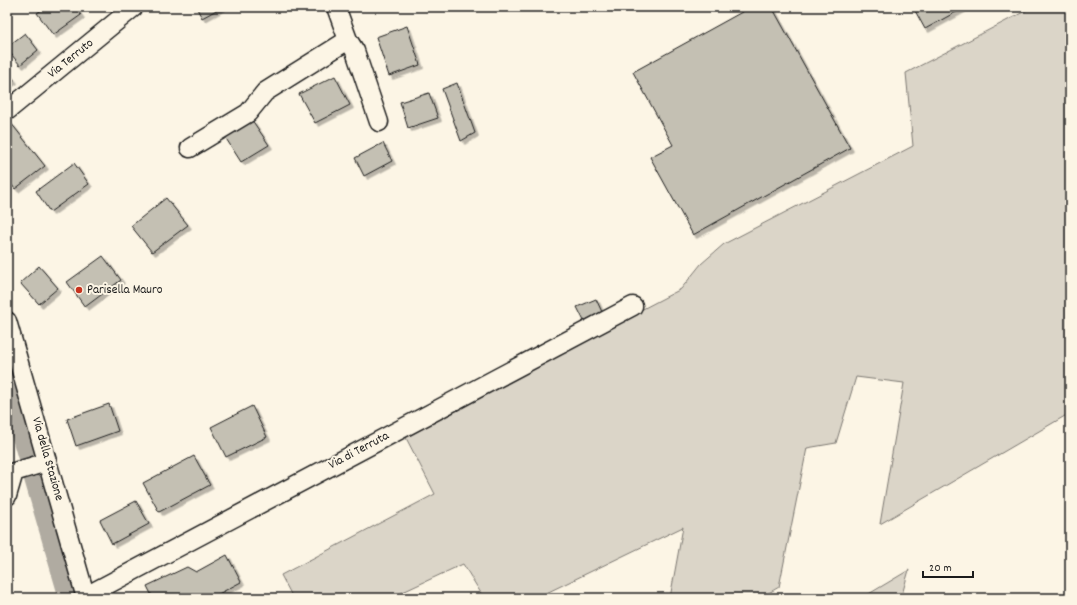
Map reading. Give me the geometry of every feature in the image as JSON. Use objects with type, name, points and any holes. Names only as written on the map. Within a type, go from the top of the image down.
[{"type":"street","name":"Via Terruto","points":[[7,110],[134,7]]},
{"type":"street","points":[[336,7],[348,40],[355,51],[379,122]]},
{"type":"street","points":[[190,148],[248,113],[265,92],[348,40]]},
{"type":"street","name":"Via di Terruta","points":[[86,597],[633,306]]},
{"type":"street","name":"Via della Stazione","points":[[7,321],[26,468],[86,597]]},
{"type":"street","points":[[7,496],[26,468]]},
{"type":"shaded area","points":[[1033,7],[1070,7],[1070,413],[880,524],[904,383],[856,377],[836,443],[807,448],[779,587],[760,598],[670,598],[683,527],[536,598],[484,598],[463,564],[390,598],[293,598],[281,575],[435,494],[404,434],[681,289],[701,264],[724,244],[913,146],[906,73]]},
{"type":"shaded area","points":[[909,570],[901,598],[862,598]]},
{"type":"building","points":[[46,7],[75,7],[81,15],[53,35],[37,13]]},
{"type":"building","points":[[196,7],[222,7],[202,18]]},
{"type":"building","points":[[751,7],[772,7],[850,148],[693,235],[650,157],[673,145],[633,72]]},
{"type":"building","points":[[913,7],[965,7],[925,29]]},
{"type":"building","points":[[407,26],[420,65],[389,76],[376,37]]},
{"type":"building","points":[[25,33],[38,50],[20,65],[7,47]]},
{"type":"building","points":[[7,71],[14,80],[7,85]]},
{"type":"building","points":[[335,76],[350,105],[315,123],[299,94]]},
{"type":"building","points":[[457,83],[475,133],[461,141],[442,89]]},
{"type":"building","points":[[429,93],[438,118],[408,128],[400,102]]},
{"type":"building","points":[[252,120],[269,145],[241,162],[225,137]]},
{"type":"building","points":[[11,123],[45,166],[15,189],[7,179],[7,126]]},
{"type":"building","points":[[383,143],[392,161],[364,176],[355,158]]},
{"type":"building","points":[[74,163],[89,184],[50,212],[36,191]]},
{"type":"building","points":[[166,198],[188,225],[152,252],[131,226]]},
{"type":"building","points":[[103,256],[121,280],[85,307],[67,282]]},
{"type":"building","points":[[39,266],[58,288],[39,304],[20,283]]},
{"type":"building","points":[[596,299],[602,312],[584,321],[577,307]]},
{"type":"building","points":[[109,404],[118,431],[76,446],[67,419]]},
{"type":"building","points":[[252,406],[267,437],[226,457],[211,427]]},
{"type":"building","points":[[194,456],[210,485],[159,512],[143,483]]},
{"type":"building","points":[[136,501],[149,524],[112,544],[100,520]]},
{"type":"building","points":[[227,555],[241,582],[211,598],[153,598],[147,586],[187,567],[196,572]]},
{"type":"waterway","points":[[7,390],[68,598]]},
{"type":"place","name":"Parisella Mauro","points":[[79,290]]}]
